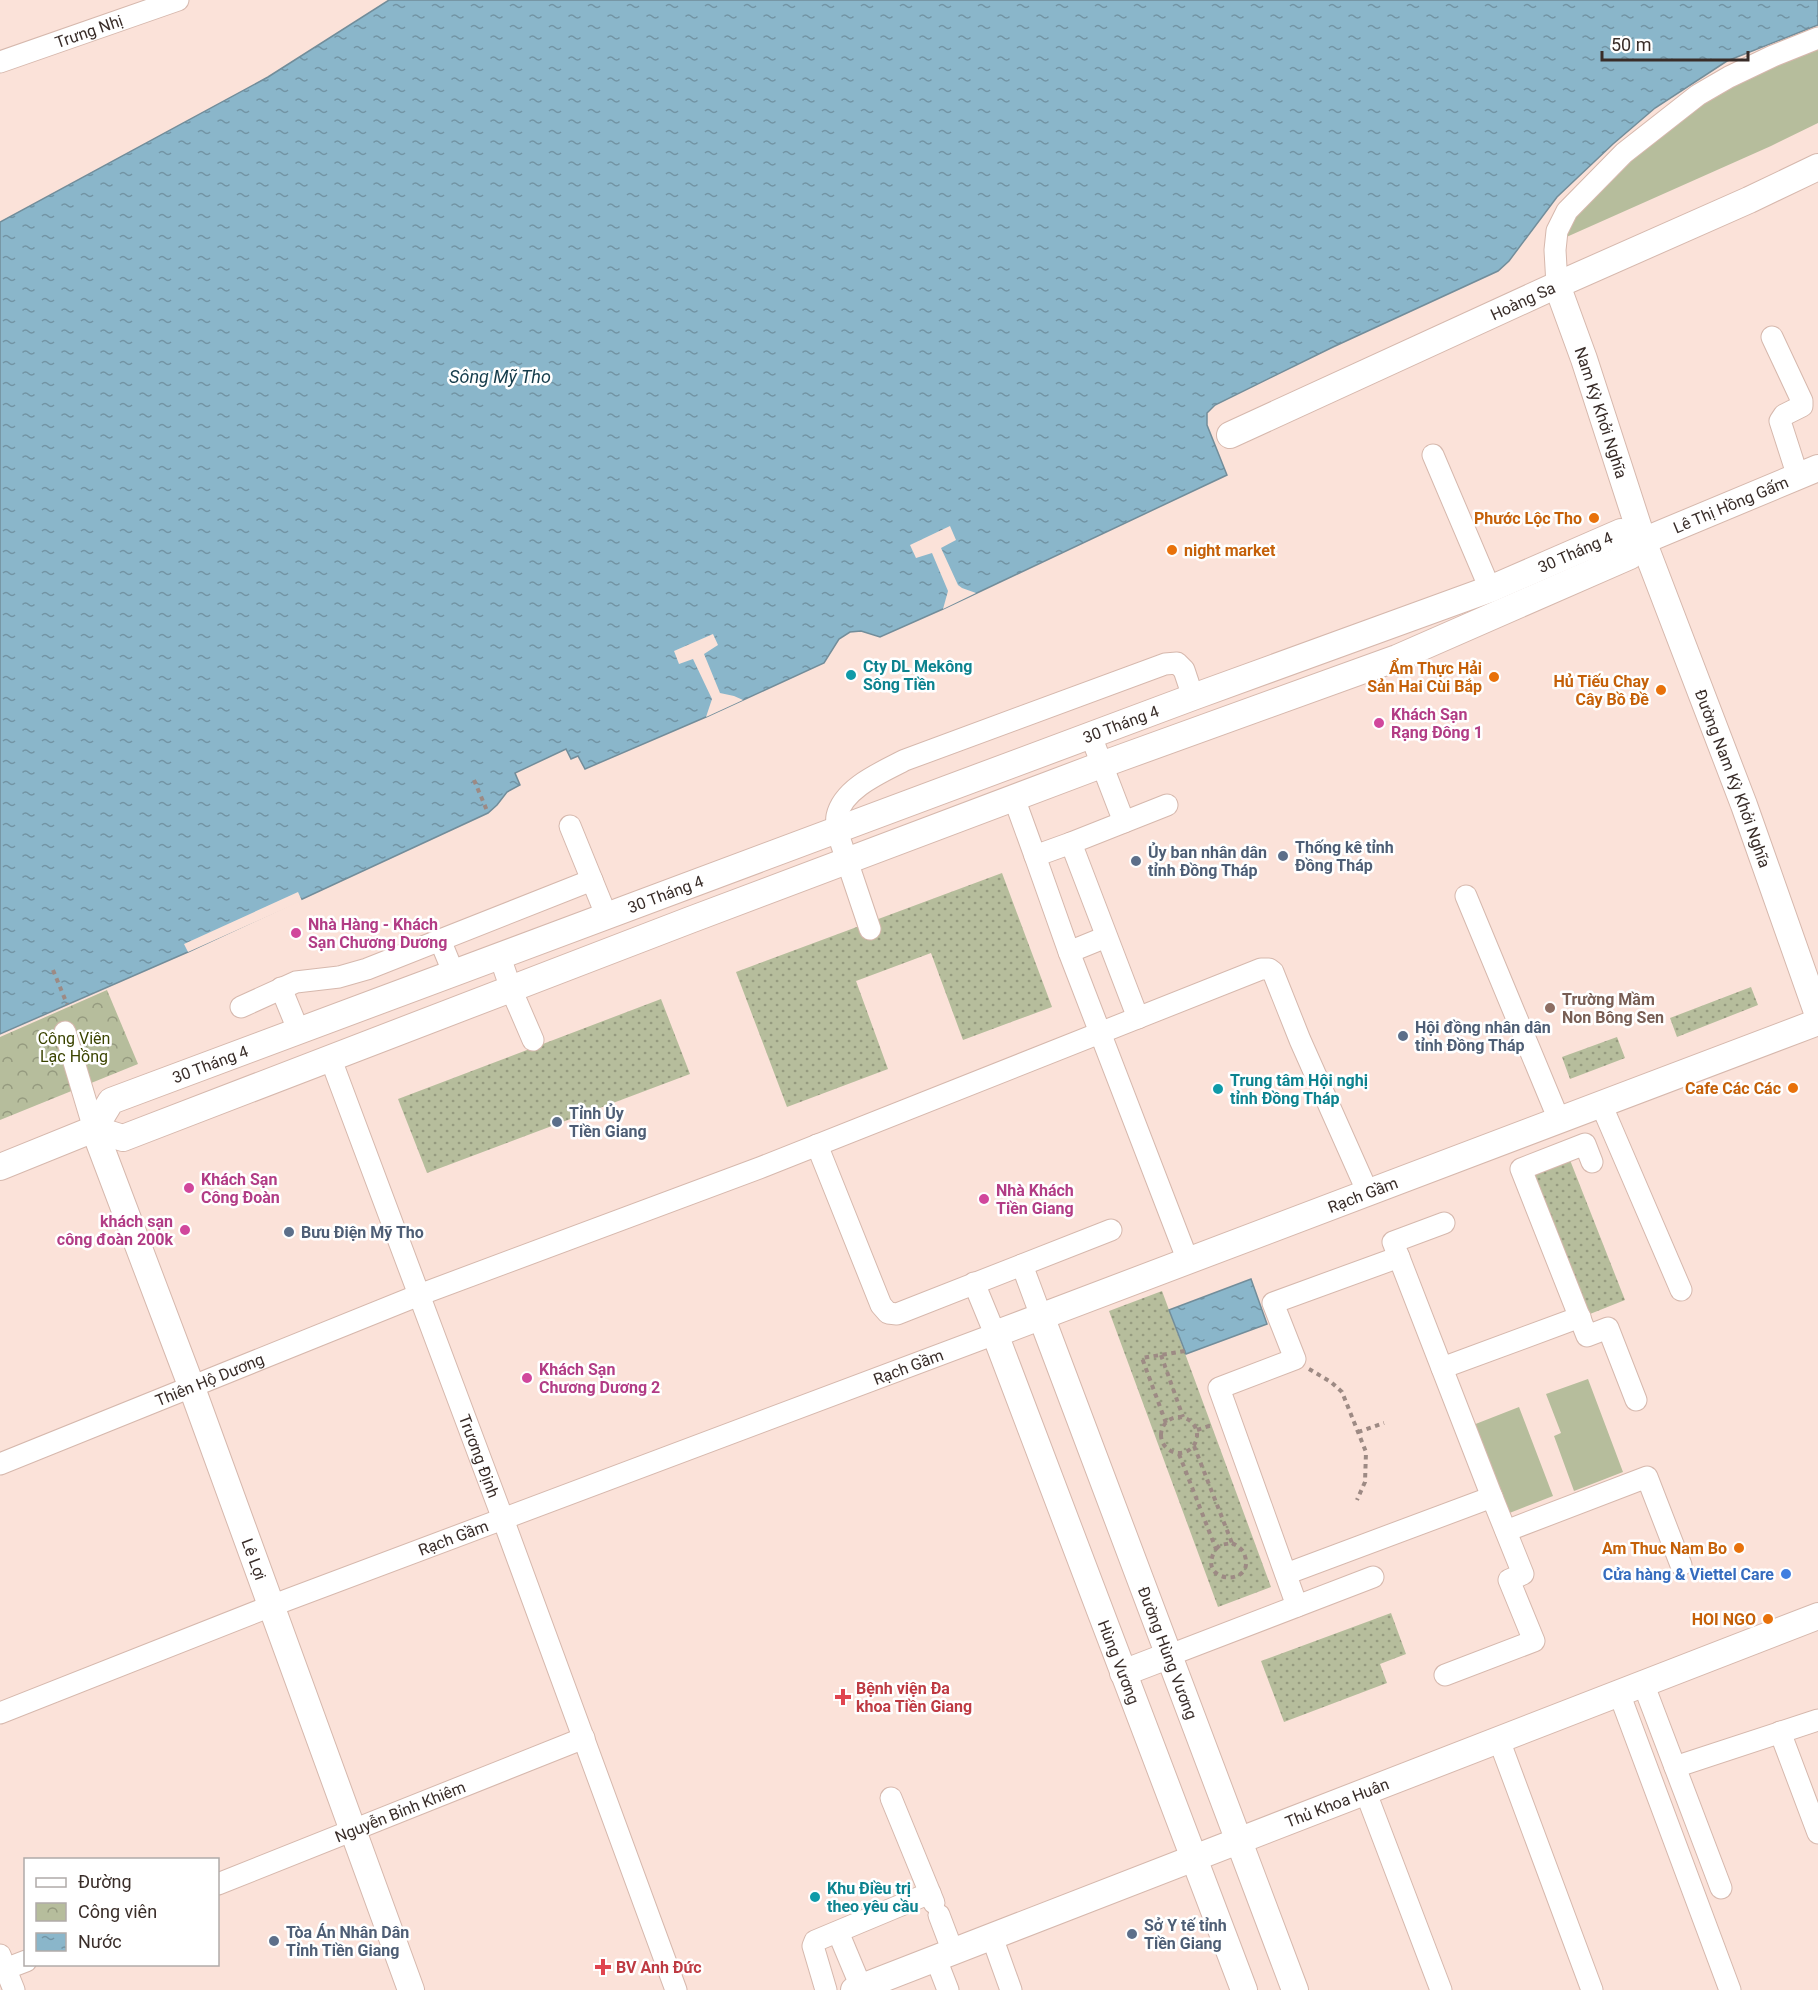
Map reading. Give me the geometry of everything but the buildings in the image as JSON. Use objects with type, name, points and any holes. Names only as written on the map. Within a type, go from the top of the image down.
[{"type":"main road","name":"Hoàng Sa","points":[[1230,435],[1818,167]]},
{"type":"main road","name":"Nam Kỳ Khởi Nghĩa","points":[[1557,285],[1584,359],[1643,541]]},
{"type":"main road","name":"Lê Thị Hồng Gấm","points":[[1643,541],[1808,472]]},
{"type":"main road","name":"30 Tháng 4","points":[[1621,532],[1643,541],[1630,556],[1397,658],[1101,765],[330,1057],[123,1138],[94,1129],[111,1101],[1193,697],[1387,628],[1490,589],[1621,532]]},
{"type":"main road","name":"Đường Nam Kỳ Khởi Nghĩa","points":[[1643,541],[1744,805],[1818,1015]]},
{"type":"main road","points":[[1193,697],[1203,728]]},
{"type":"main road","name":"Rạch Gầm","points":[[995,1334],[1818,1022]]},
{"type":"main road","points":[[308,1028],[330,1057]]},
{"type":"main road","points":[[0,1167],[94,1129]]},
{"type":"main road","name":"Lê Lợi","points":[[94,1129],[192,1388],[411,1990]]},
{"type":"main road","name":"Đường Hùng Vương","points":[[1041,1316],[1295,1990]]},
{"type":"main road","name":"Hùng Vương","points":[[995,1334],[1244,1990]]},
{"type":"main road","name":"Thủ Khoa Huân","points":[[857,1989],[1192,1858],[1366,1793],[1643,1683],[1817,1619]]},
{"type":"main road","points":[[1123,1673],[1170,1655]]},
{"type":"street","name":"Trưng Nhị","points":[[0,62],[178,0]]},
{"type":"street","points":[[1557,285],[1555,250],[1557,231],[1567,211],[1624,153],[1698,95],[1729,77],[1818,38]]},
{"type":"street","points":[[1772,337],[1802,401],[1802,406],[1784,415],[1780,421],[1808,472]]},
{"type":"street","points":[[1432,454],[1490,589]]},
{"type":"street","points":[[1387,628],[1397,658]]},
{"type":"street","points":[[870,929],[837,831],[837,816],[845,800],[866,780],[905,760],[1165,664],[1177,663],[1184,670],[1193,697]]},
{"type":"street","points":[[1091,736],[1124,822]]},
{"type":"street","points":[[1014,798],[1069,952],[1188,1261]]},
{"type":"street","points":[[1035,856],[1167,805]]},
{"type":"street","points":[[570,826],[607,917]]},
{"type":"street","points":[[1071,843],[1138,1018]]},
{"type":"street","points":[[241,1007],[296,982],[339,977],[367,969],[592,880]]},
{"type":"street","points":[[679,890],[690,920]]},
{"type":"street","points":[[1466,896],[1560,1120]]},
{"type":"street","points":[[1069,952],[1106,937]]},
{"type":"street","points":[[440,940],[454,974]]},
{"type":"street","points":[[501,957],[533,1040]]},
{"type":"street","name":"Thiên Hộ Dương","points":[[0,1464],[420,1295],[817,1145],[1261,969],[1269,969],[1273,972],[1300,1040],[1368,1193]]},
{"type":"street","points":[[281,988],[308,1028]]},
{"type":"street","points":[[65,1032],[94,1129]]},
{"type":"street","name":"Trương Định","points":[[330,1057],[504,1519],[676,1990]]},
{"type":"street","points":[[1601,1104],[1681,1290]]},
{"type":"street","points":[[1593,1162],[1585,1144],[1521,1169],[1587,1336],[1608,1328],[1636,1400]]},
{"type":"street","points":[[817,1145],[881,1305],[888,1313],[897,1314],[1111,1230]]},
{"type":"street","points":[[1444,1223],[1393,1242],[1523,1574],[1509,1580],[1534,1641],[1444,1675]]},
{"type":"street","points":[[1297,1606],[1219,1388],[1295,1359],[1273,1303],[1399,1257]]},
{"type":"street","points":[[1022,1265],[1041,1316]]},
{"type":"street","points":[[974,1283],[995,1334]]},
{"type":"street","points":[[1442,1368],[1580,1317]]},
{"type":"street","name":"Rạch Gầm","points":[[0,1713],[271,1606],[995,1334]]},
{"type":"street","points":[[1506,1531],[1647,1477],[1681,1565]]},
{"type":"street","points":[[1286,1574],[1492,1497]]},
{"type":"street","points":[[1170,1655],[1373,1577]]},
{"type":"street","points":[[1643,1683],[1721,1888]]},
{"type":"street","points":[[1619,1693],[1730,1990]]},
{"type":"street","points":[[1675,1767],[1818,1720]]},
{"type":"street","points":[[1780,1732],[1818,1833]]},
{"type":"street","name":"Nguyễn Bỉnh Khiêm","points":[[219,1884],[584,1738]]},
{"type":"street","points":[[1499,1740],[1592,1990]]},
{"type":"street","points":[[1366,1793],[1441,1990]]},
{"type":"street","points":[[891,1798],[934,1904],[945,1955],[948,1990]]},
{"type":"street","points":[[826,1990],[813,1946],[815,1941],[934,1904]]},
{"type":"street","points":[[838,1932],[857,1989]]},
{"type":"street","points":[[992,1937],[1011,1990]]},
{"type":"street","points":[[14,1990],[2,1965],[24,1961]]},
{"type":"path","points":[[474,780],[488,813]]},
{"type":"path","points":[[53,969],[67,1004]]},
{"type":"path","points":[[1166,1423],[1142,1358],[1185,1351]]},
{"type":"path","points":[[1161,1355],[1183,1418]]},
{"type":"path","points":[[1308,1369],[1331,1382],[1342,1392],[1359,1432],[1366,1452],[1365,1482],[1357,1500]]},
{"type":"path","points":[[1177,1417],[1194,1424],[1197,1430],[1197,1441],[1194,1446],[1185,1453],[1179,1454],[1167,1450],[1161,1433],[1166,1423],[1177,1417]]},
{"type":"path","points":[[1358,1432],[1384,1423]]},
{"type":"path","points":[[1197,1430],[1212,1425]]},
{"type":"path","points":[[1194,1446],[1232,1543]]},
{"type":"path","points":[[1179,1454],[1216,1549]]},
{"type":"path","points":[[1232,1543],[1237,1545],[1246,1559],[1239,1575],[1228,1578],[1218,1575],[1211,1565],[1216,1549],[1220,1545],[1232,1543]]},
{"type":"path","points":[[1244,1553],[1251,1551]]},
{"type":"green space","points":[[1818,47],[1818,123],[1544,247],[1593,190],[1664,128],[1738,78]]},
{"type":"green space","points":[[1002,873],[1052,1007],[963,1040],[931,953],[856,981],[888,1069],[787,1107],[736,972]]},
{"type":"green space","points":[[1751,987],[1758,1005],[1677,1037],[1670,1018]]},
{"type":"green space","name":"Công Viên Lạc Hồng","points":[[107,990],[138,1064],[0,1120],[0,1037]]},
{"type":"green space","points":[[661,999],[690,1074],[427,1173],[398,1099]]},
{"type":"green space","points":[[1617,1037],[1625,1058],[1570,1079],[1562,1057]]},
{"type":"green space","points":[[1568,1155],[1625,1300],[1580,1318],[1523,1173]]},
{"type":"green space","points":[[1162,1291],[1271,1587],[1218,1607],[1109,1311]]},
{"type":"green space","points":[[1588,1379],[1623,1472],[1574,1491],[1554,1436],[1561,1433],[1546,1394]]},
{"type":"green space","points":[[1519,1407],[1553,1496],[1507,1514],[1473,1425]]},
{"type":"green space","points":[[1391,1613],[1406,1654],[1380,1664],[1387,1683],[1284,1722],[1261,1661]]},
{"type":"water","name":"Sông Mỹ Tho","points":[[389,0],[1818,0],[1818,25],[1727,61],[1655,108],[1557,197],[1509,261],[1498,271],[1333,347],[1215,405],[1207,413],[1207,425],[1227,475],[880,637],[861,631],[850,632],[839,639],[824,663],[585,769],[578,756],[571,759],[566,749],[515,773],[520,785],[507,792],[488,813],[188,952],[0,1034],[0,222],[268,77]]},
{"type":"water","points":[[1251,1279],[1267,1324],[1186,1354],[1169,1310]]},
{"type":"pier","points":[[950,526],[956,540],[941,548],[958,585],[976,593],[943,609],[948,591],[932,553],[916,558],[910,545]]},
{"type":"pier","points":[[713,634],[718,645],[704,654],[720,693],[743,700],[706,717],[712,699],[693,659],[679,664],[674,651]]},
{"type":"pier","points":[[298,892],[302,901],[188,952],[184,944]]},
{"type":"place","name":"Phước Lộc Tho","points":[[1594,518]]},
{"type":"place","name":"night market","points":[[1172,550]]},
{"type":"place","name":"Cty DL Mekông Sông Tiền","points":[[851,675]]},
{"type":"place","name":"Ẩm Thực Hải Sản Hai Cùi Bắp","points":[[1494,677]]},
{"type":"place","name":"Hủ Tiếu Chay Cây Bồ Đề","points":[[1661,690]]},
{"type":"place","name":"Khách Sạn Rạng Đông 1","points":[[1379,723]]},
{"type":"place","name":"Thống kê tỉnh Đồng Tháp","points":[[1283,856]]},
{"type":"place","name":"Ủy ban nhân dân tỉnh Đồng Tháp","points":[[1136,861]]},
{"type":"place","name":"Nhà Hàng - Khách Sạn Chương Dương","points":[[296,933]]},
{"type":"place","name":"Trường Mầm Non Bông Sen","points":[[1550,1008]]},
{"type":"place","name":"Hội đồng nhân dân tỉnh Đồng Tháp","points":[[1403,1036]]},
{"type":"place","name":"Cafe Các Các","points":[[1793,1088]]},
{"type":"place","name":"Trung tâm Hội nghị tỉnh Đồng Tháp","points":[[1218,1089]]},
{"type":"place","name":"Tỉnh Ủy Tiền Giang","points":[[557,1122]]},
{"type":"place","name":"Khách Sạn Công Đoàn","points":[[189,1188]]},
{"type":"place","name":"Nhà Khách Tiền Giang","points":[[984,1199]]},
{"type":"place","name":"khách sạn công đoàn 200k","points":[[185,1230]]},
{"type":"place","name":"Bưu Điện Mỹ Tho","points":[[289,1232]]},
{"type":"place","name":"Khách Sạn Chương Dương 2","points":[[527,1378]]},
{"type":"place","name":"Am Thuc Nam Bo","points":[[1739,1548]]},
{"type":"place","name":"Cửa hàng & Viettel Care","points":[[1786,1574]]},
{"type":"place","name":"HOI NGO","points":[[1768,1619]]},
{"type":"place","name":"Bệnh viện Đa khoa Tiền Giang","points":[[843,1697]]},
{"type":"place","name":"Khu Điều trị theo yêu cầu","points":[[815,1897]]},
{"type":"place","name":"Sở Y tế tỉnh Tiền Giang","points":[[1132,1934]]},
{"type":"place","name":"Tòa Án Nhân Dân Tỉnh Tiền Giang","points":[[274,1941]]},
{"type":"place","name":"BV Anh Đức","points":[[603,1967]]}]
